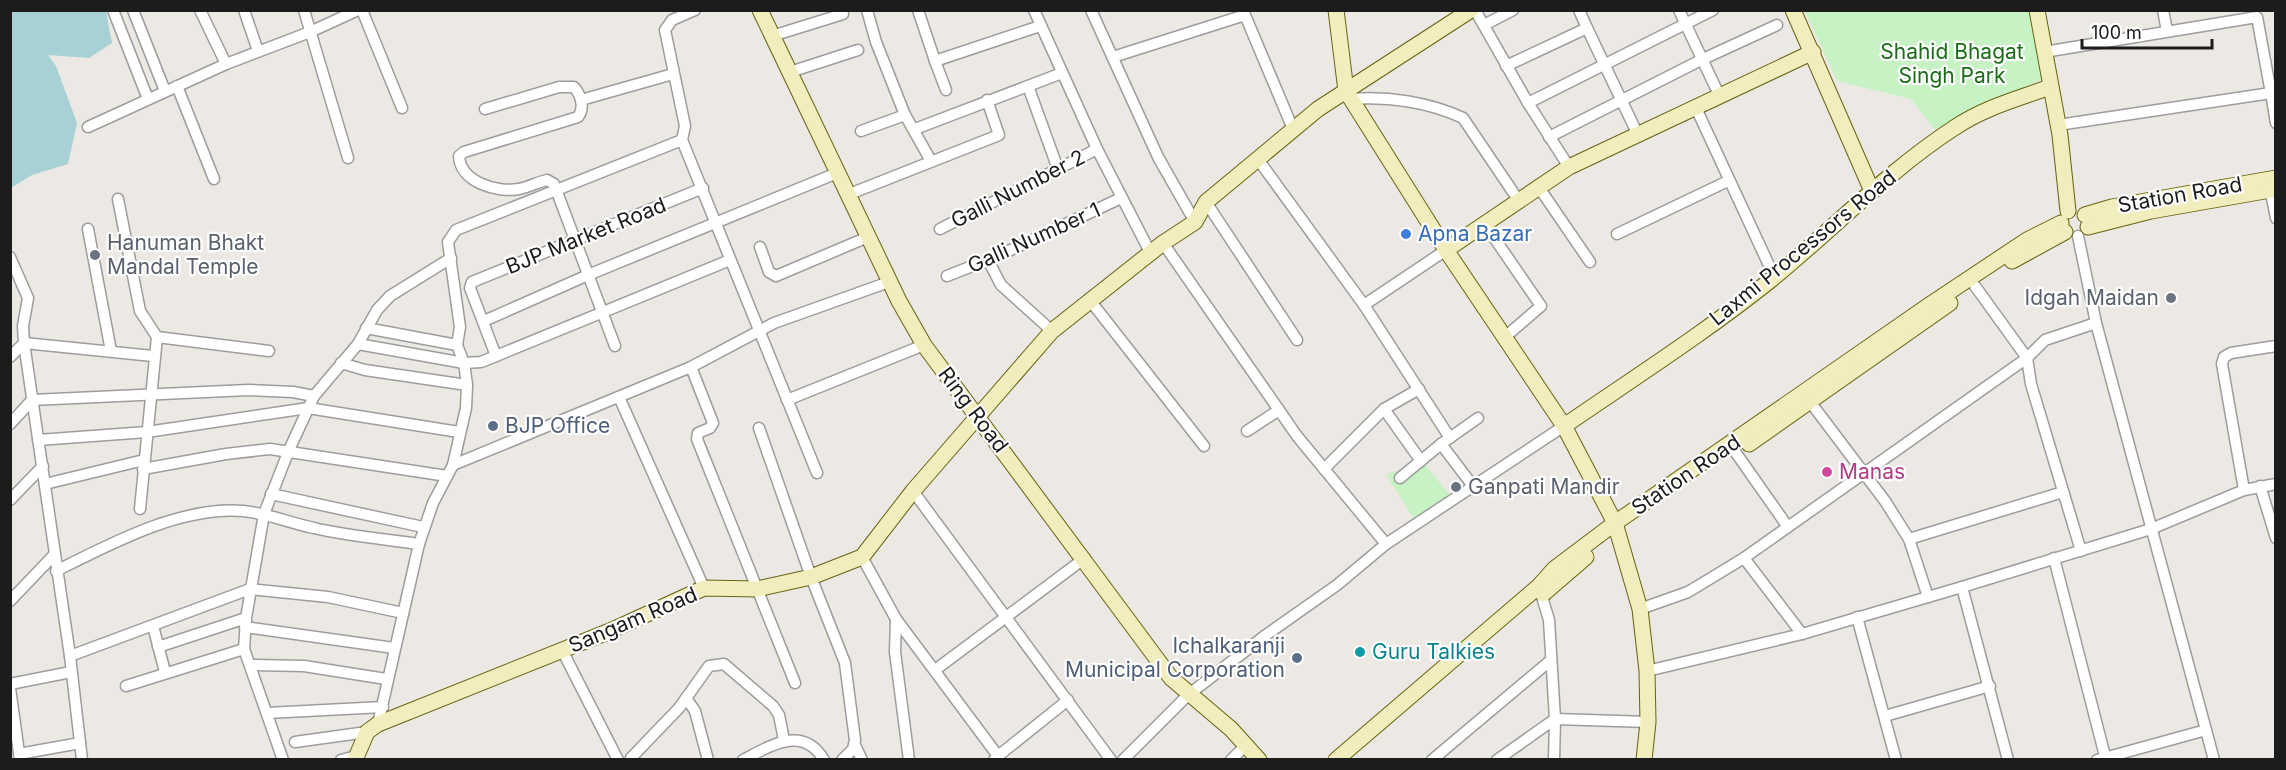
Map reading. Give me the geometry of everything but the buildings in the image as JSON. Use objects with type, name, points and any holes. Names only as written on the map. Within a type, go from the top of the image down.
[{"type":"main road","name":"Ring Road","points":[[760,10],[889,282],[924,345],[1085,558],[1171,678],[1247,744],[1259,759]]},
{"type":"main road","points":[[1335,10],[1348,95],[1446,250],[1564,426],[1617,528],[1640,609],[1647,671],[1648,722],[1644,759]]},
{"type":"main road","points":[[862,557],[913,491],[1052,331],[1089,299],[1195,222],[1206,202],[1293,129],[1348,95],[1473,10]]},
{"type":"main road","points":[[1793,10],[1872,191]]},
{"type":"main road","points":[[2037,10],[2074,224]]},
{"type":"main road","points":[[1446,250],[1484,223],[1540,189],[1569,167],[1813,52]]},
{"type":"main road","name":"Laxmi Processors Road","points":[[1564,426],[1667,356],[1774,276],[1872,191],[1954,127],[1993,107],[2050,87]]},
{"type":"main road","name":"Station Road","points":[[1336,759],[1617,528],[1948,292],[2027,240],[2074,224],[2112,207],[2272,184]]},
{"type":"main road","name":"Station Road","points":[[1617,528],[1811,403],[1974,286],[2074,224]]},
{"type":"main road","name":"Sangam Road","points":[[372,728],[562,650],[704,588],[757,589],[811,577],[862,557]]},
{"type":"main road","name":"Station Road","points":[[1350,759],[1540,590]]},
{"type":"main road","points":[[351,758],[372,728]]},
{"type":"street","points":[[113,10],[148,99]]},
{"type":"street","points":[[133,10],[165,91]]},
{"type":"street","points":[[200,10],[226,64]]},
{"type":"street","points":[[244,10],[258,51]]},
{"type":"street","points":[[304,10],[348,158]]},
{"type":"street","points":[[88,127],[226,64],[360,10],[402,108]]},
{"type":"street","points":[[695,10],[672,20],[665,30],[685,126],[682,140],[817,473]]},
{"type":"street","points":[[867,10],[876,42],[905,115],[915,129],[931,161]]},
{"type":"street","points":[[918,10],[946,90]]},
{"type":"street","points":[[1034,10],[1121,198],[1279,411],[1386,544]]},
{"type":"street","points":[[1091,10],[1158,157],[1195,222]]},
{"type":"street","points":[[1473,10],[1569,167]]},
{"type":"street","points":[[1484,25],[1513,10]]},
{"type":"street","points":[[1579,10],[1638,135]]},
{"type":"street","points":[[1679,10],[1720,97]]},
{"type":"street","points":[[1528,103],[1713,10]]},
{"type":"street","points":[[2163,10],[2167,31]]},
{"type":"street","points":[[1113,57],[1244,13],[1293,129]]},
{"type":"street","points":[[772,36],[843,14]]},
{"type":"street","points":[[2044,52],[2256,14],[2276,123]]},
{"type":"street","points":[[1550,137],[1702,59],[1777,25]]},
{"type":"street","points":[[935,61],[1040,26]]},
{"type":"street","points":[[1506,66],[1587,28]]},
{"type":"street","points":[[790,72],[858,50]]},
{"type":"street","points":[[915,129],[1062,73]]},
{"type":"street","points":[[581,100],[673,74]]},
{"type":"street","points":[[177,86],[214,179]]},
{"type":"street","points":[[485,109],[567,86],[574,87],[581,100],[581,113],[574,120],[464,152],[459,156],[461,170],[470,179],[510,190],[547,180],[554,184],[615,346]]},
{"type":"street","points":[[1028,86],[1058,169]]},
{"type":"street","points":[[2058,125],[2271,93]]},
{"type":"street","points":[[1348,95],[1394,99],[1450,112],[1463,118],[1519,201]]},
{"type":"street","points":[[847,195],[999,135],[987,100]]},
{"type":"street","points":[[1696,108],[1774,276]]},
{"type":"street","points":[[861,131],[905,115]]},
{"type":"street","points":[[295,742],[372,728],[383,707],[386,679],[423,528],[453,465],[466,408],[467,385],[464,363],[457,345],[460,327],[448,242],[456,230],[682,140]]},
{"type":"street","name":"Galli Number 2","points":[[940,229],[1097,149]]},
{"type":"street","points":[[1257,158],[1364,305],[1419,389],[1445,441],[1473,486]]},
{"type":"street","points":[[496,356],[484,321],[716,221],[837,173]]},
{"type":"street","points":[[1617,234],[1728,181]]},
{"type":"street","points":[[2272,184],[2276,218]]},
{"type":"street","name":"BJP Market Road","points":[[484,321],[470,285],[703,188]]},
{"type":"street","points":[[1540,189],[1590,262]]},
{"type":"street","name":"Galli Number 1","points":[[947,276],[988,260],[1121,198]]},
{"type":"street","points":[[118,199],[140,311],[157,337],[149,396],[140,509]]},
{"type":"street","points":[[1206,202],[1297,340]]},
{"type":"street","points":[[1484,223],[1541,306],[1504,337]]},
{"type":"street","points":[[2074,224],[2096,323],[2214,759]]},
{"type":"street","points":[[88,229],[111,351]]},
{"type":"street","points":[[760,247],[769,272],[776,276],[868,237]]},
{"type":"street","points":[[1364,305],[1446,250]]},
{"type":"street","points":[[10,257],[16,281],[28,298],[23,326],[24,343],[43,466],[53,556],[70,656],[82,759]]},
{"type":"street","points":[[283,759],[244,649],[245,622],[264,514],[288,450],[314,396],[358,344],[366,328],[390,296],[451,258]]},
{"type":"street","points":[[358,344],[464,363],[481,362],[730,260]]},
{"type":"street","points":[[988,260],[1001,285],[1052,331]]},
{"type":"street","points":[[453,465],[691,367],[774,323],[889,282]]},
{"type":"street","points":[[1974,286],[2027,358],[2031,384],[2081,551]]},
{"type":"street","points":[[1089,299],[1204,446]]},
{"type":"street","points":[[1640,609],[1688,592],[1744,558],[2027,358],[2045,340],[2096,323]]},
{"type":"street","points":[[366,328],[457,345]]},
{"type":"street","points":[[157,337],[268,351]]},
{"type":"street","points":[[24,343],[153,356]]},
{"type":"street","points":[[10,357],[24,343]]},
{"type":"street","points":[[787,400],[924,345]]},
{"type":"street","points":[[2244,490],[2222,364],[2224,357],[2231,353],[2276,346]]},
{"type":"street","points":[[341,363],[365,370],[467,385]]},
{"type":"street","points":[[691,367],[713,423],[710,428],[698,433],[697,439],[795,683]]},
{"type":"street","points":[[1324,469],[1384,409],[1419,389]]},
{"type":"street","points":[[10,424],[32,400],[248,390],[293,392],[314,396]]},
{"type":"street","points":[[619,397],[704,588]]},
{"type":"street","points":[[1811,403],[1864,473],[1909,539],[1928,597]]},
{"type":"street","points":[[38,440],[147,432],[308,408],[459,432]]},
{"type":"street","points":[[1384,409],[1421,461]]},
{"type":"street","points":[[1248,431],[1279,411]]},
{"type":"street","points":[[1400,478],[1445,441],[1478,418]]},
{"type":"street","points":[[1123,759],[1188,695],[1337,585],[1386,544],[1564,426]]},
{"type":"street","points":[[759,428],[811,577],[845,663],[855,727],[855,745],[862,759]]},
{"type":"street","points":[[45,484],[143,465],[226,454],[288,450],[447,476]]},
{"type":"street","points":[[1736,453],[1788,526]]},
{"type":"street","points":[[10,500],[43,466]]},
{"type":"street","points":[[1647,671],[1802,634],[1962,587],[2151,529],[2244,490],[2276,484]]},
{"type":"street","points":[[2260,486],[2276,538]]},
{"type":"street","points":[[913,491],[1111,759]]},
{"type":"street","points":[[1909,539],[2063,492]]},
{"type":"street","points":[[272,494],[423,528]]},
{"type":"street","points":[[56,571],[126,537],[170,522],[219,512],[264,514],[315,529],[419,544]]},
{"type":"street","points":[[10,601],[53,556]]},
{"type":"street","points":[[862,557],[896,619],[935,670],[996,758],[1068,700]]},
{"type":"street","points":[[935,670],[1085,558]]},
{"type":"street","points":[[1744,558],[1802,634]]},
{"type":"street","points":[[2054,558],[2103,759],[2205,730]]},
{"type":"street","points":[[1962,587],[2008,759]]},
{"type":"street","points":[[70,656],[250,589],[328,597],[403,613]]},
{"type":"street","points":[[1540,590],[1549,620],[1554,759]]},
{"type":"street","points":[[1857,617],[1896,759]]},
{"type":"street","points":[[896,619],[895,652],[909,759]]},
{"type":"street","points":[[158,646],[245,622],[394,648]]},
{"type":"street","points":[[153,626],[165,672]]},
{"type":"street","points":[[126,686],[244,649]]},
{"type":"street","points":[[562,650],[618,759]]},
{"type":"street","points":[[1432,759],[1551,660]]},
{"type":"street","points":[[631,758],[686,698],[709,666],[724,664],[773,706],[778,715],[784,740]]},
{"type":"street","points":[[250,665],[304,666],[386,679]]},
{"type":"street","points":[[71,672],[10,686],[20,757],[80,743]]},
{"type":"street","points":[[1884,716],[1990,686]]},
{"type":"street","points":[[686,698],[695,711],[708,759]]},
{"type":"street","points":[[267,713],[383,707]]},
{"type":"street","points":[[1497,759],[1554,718],[1648,722]]},
{"type":"street","points":[[743,759],[784,740],[795,739],[809,744],[824,759]]},
{"type":"street","points":[[1231,759],[1247,744]]},
{"type":"street","points":[[842,759],[855,745]]},
{"type":"green space","name":"Shahid Bhagat Singh Park","points":[[1805,11],[2031,11],[2044,78],[1935,130],[1911,99],[1837,81]]},
{"type":"green space","points":[[1419,458],[1454,500],[1417,524],[1386,474],[1410,468]]},
{"type":"water","points":[[11,10],[106,11],[112,43],[89,58],[48,55],[56,66],[77,123],[68,164],[32,175],[11,188]]},
{"type":"place","name":"Apna Bazar","points":[[1406,234]]},
{"type":"place","name":"Hanuman Bhakt Mandal Temple","points":[[95,255]]},
{"type":"place","name":"Idgah Maidan","points":[[2171,298]]},
{"type":"place","name":"BJP Office","points":[[493,426]]},
{"type":"place","name":"Manas","points":[[1827,472]]},
{"type":"place","name":"Ganpati Mandir","points":[[1456,487]]},
{"type":"place","name":"Guru Talkies","points":[[1360,652]]},
{"type":"place","name":"Ichalkaranji Municipal Corporation","points":[[1297,658]]}]
